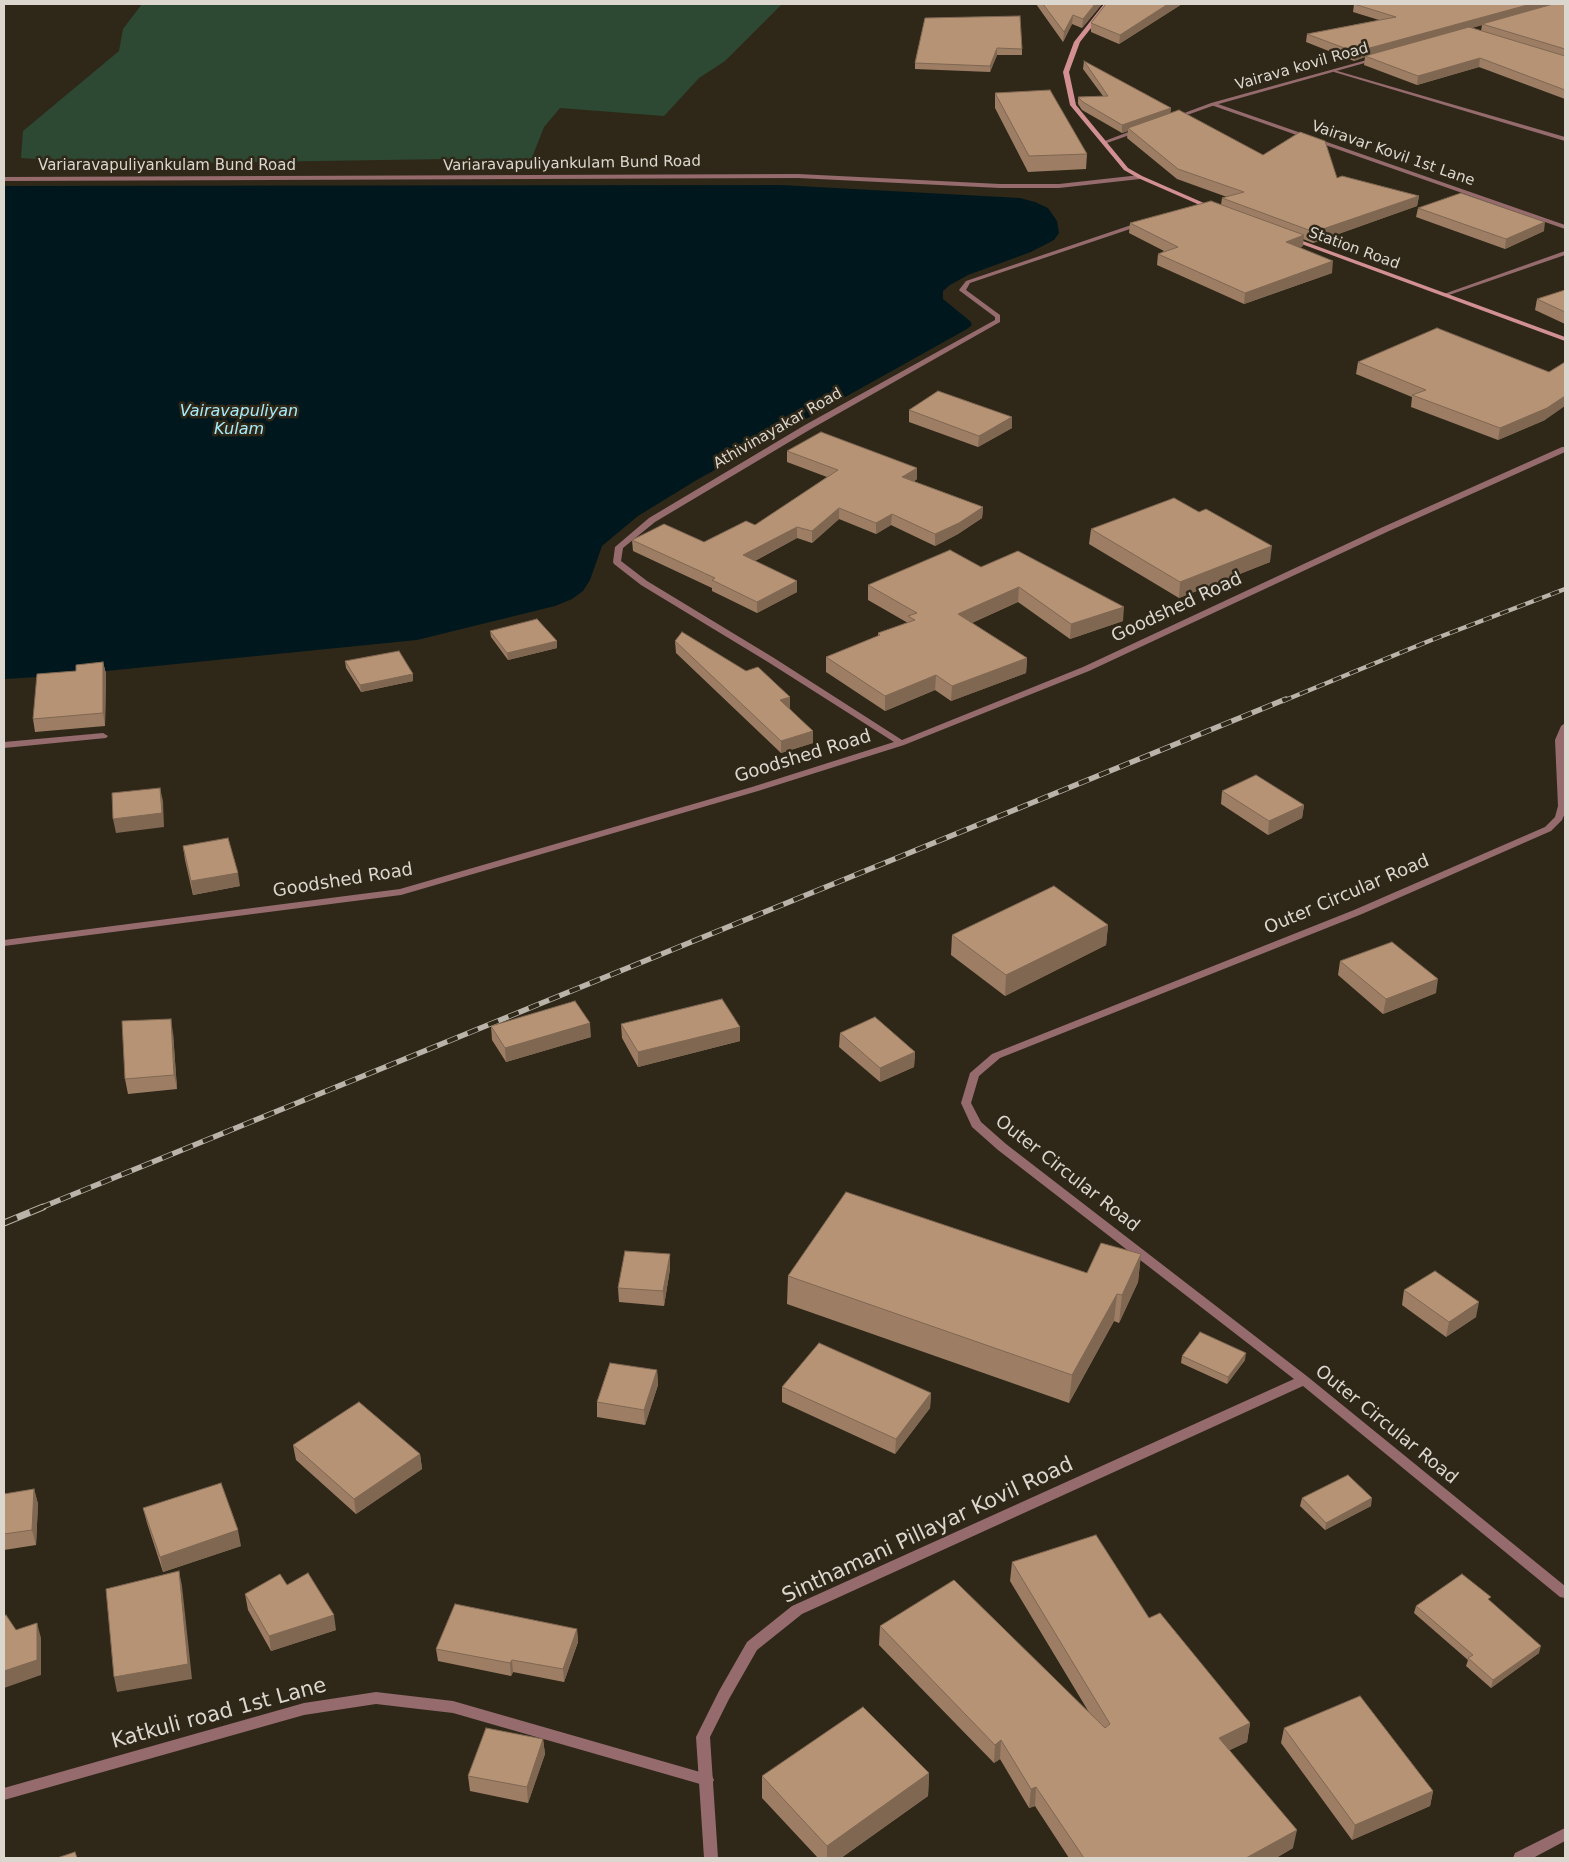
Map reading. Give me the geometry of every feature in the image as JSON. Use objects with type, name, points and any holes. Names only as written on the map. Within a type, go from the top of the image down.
[{"type":"main road","points":[[1107,4],[1077,42],[1066,72],[1073,105],[1126,169],[1215,210]]},
{"type":"main road","name":"Station Road","points":[[1285,236],[1565,339]]},
{"type":"street","name":"Vairava kovil Road","points":[[1168,120],[1213,104],[1384,57]]},
{"type":"street","points":[[1336,71],[1565,139]]},
{"type":"street","name":"Vairavar Kovil 1st Lane","points":[[1213,104],[1565,227]]},
{"type":"street","points":[[1105,142],[1150,127]]},
{"type":"street","name":"Variaravapuliyankulam Bund Road","points":[[4,179],[798,176],[1010,186],[1059,186],[1140,177]]},
{"type":"street","points":[[1191,207],[1200,203]]},
{"type":"street","name":"Athivinayakar Road","points":[[901,743],[771,660],[644,583],[617,562],[619,547],[652,520],[808,426],[998,321],[998,316],[962,290],[968,282],[1154,219]]},
{"type":"street","points":[[1444,295],[1565,253]]},
{"type":"street","name":"Goodshed Road","points":[[4,943],[401,892],[755,789],[901,743],[1086,669],[1386,529],[1565,449]]},
{"type":"street","name":"Outer Circular Road","points":[[1565,726],[1560,740],[1563,806],[1559,818],[1548,829],[1358,912],[996,1056],[974,1075],[966,1103],[976,1124],[1002,1147],[1304,1380],[1565,1593]]},
{"type":"street","points":[[4,745],[103,736]]},
{"type":"street","name":"Sinthamani Pillayar Kovil Road","points":[[711,1858],[703,1737],[752,1646],[798,1610],[1304,1380]]},
{"type":"street","name":"Katkuli road 1st Lane","points":[[4,1794],[304,1709],[376,1698],[453,1707],[707,1780]]},
{"type":"street","points":[[1520,1858],[1565,1834]]},
{"type":"green space","points":[[142,4],[782,4],[725,61],[699,78],[664,116],[560,108],[544,127],[531,160],[449,159],[119,164],[21,158],[23,131],[119,51],[123,29]]},
{"type":"water","name":"Vairavapuliyan Kulam","points":[[780,185],[1020,198],[1048,208],[1057,221],[1059,233],[1054,240],[1031,252],[968,275],[943,291],[943,299],[970,321],[972,325],[967,329],[695,481],[638,516],[602,546],[590,580],[583,591],[572,599],[555,606],[417,640],[56,676],[4,679],[4,186]]},
{"type":"building","points":[[1043,4],[1095,4],[1083,19],[1073,15],[1064,32]]},
{"type":"building","points":[[1106,4],[1168,4],[1120,35],[1091,23]]},
{"type":"building","points":[[1354,4],[1531,4],[1355,52],[1307,34],[1396,17]]},
{"type":"building","points":[[1553,4],[1565,4],[1565,49],[1482,24]]},
{"type":"building","points":[[1020,16],[1022,49],[997,48],[990,66],[915,63],[925,18]]},
{"type":"building","points":[[1469,27],[1565,56],[1565,90],[1480,58],[1418,76],[1365,56]]},
{"type":"building","points":[[1084,61],[1171,108],[1122,125],[1083,102],[1078,97],[1108,96]]},
{"type":"building","points":[[1050,90],[1087,154],[1029,156],[995,93]]},
{"type":"building","points":[[1179,110],[1263,155],[1300,132],[1325,141],[1337,178],[1342,176],[1419,196],[1314,232],[1222,198],[1244,192],[1178,169],[1128,128]]},
{"type":"building","points":[[1461,193],[1545,222],[1506,239],[1418,208]]},
{"type":"building","points":[[1211,201],[1304,235],[1286,242],[1333,261],[1245,293],[1158,254],[1178,247],[1130,223]]},
{"type":"building","points":[[1565,290],[1565,312],[1537,299]]},
{"type":"building","points":[[1437,328],[1549,372],[1565,362],[1565,396],[1547,408],[1500,428],[1412,395],[1426,390],[1358,362]]},
{"type":"building","points":[[938,391],[1012,417],[979,436],[909,410]]},
{"type":"building","points":[[821,432],[917,468],[902,477],[983,507],[959,523],[935,534],[892,514],[876,523],[839,508],[812,531],[797,527],[743,555],[797,581],[757,602],[712,580],[715,578],[632,540],[664,524],[704,542],[746,521],[755,525],[838,470],[787,451]]},
{"type":"building","points":[[1174,498],[1199,512],[1206,509],[1272,546],[1180,582],[1091,529]]},
{"type":"building","points":[[950,550],[981,567],[1018,551],[1124,607],[1071,624],[1019,587],[958,614],[1027,658],[952,686],[936,675],[885,696],[826,657],[880,635],[878,633],[915,620],[908,616],[917,613],[868,585]]},
{"type":"building","points":[[537,619],[557,641],[507,653],[490,631]]},
{"type":"building","points":[[682,632],[746,671],[758,667],[790,697],[780,700],[813,731],[781,741],[675,641]]},
{"type":"building","points":[[399,651],[413,674],[360,685],[345,661]]},
{"type":"building","points":[[103,662],[103,713],[33,719],[37,674],[76,671],[76,665]]},
{"type":"building","points":[[1256,775],[1304,805],[1269,821],[1222,791]]},
{"type":"building","points":[[160,788],[162,813],[113,819],[112,793]]},
{"type":"building","points":[[228,838],[238,873],[191,881],[183,846]]},
{"type":"building","points":[[1054,886],[1108,925],[1006,975],[952,935]]},
{"type":"building","points":[[1392,942],[1438,979],[1386,999],[1340,961]]},
{"type":"building","points":[[722,999],[740,1027],[638,1052],[621,1024]]},
{"type":"building","points":[[575,1001],[590,1023],[505,1048],[491,1026]]},
{"type":"building","points":[[875,1017],[915,1052],[880,1068],[840,1033]]},
{"type":"building","points":[[171,1019],[174,1075],[125,1079],[122,1021]]},
{"type":"building","points":[[846,1192],[1087,1273],[1101,1243],[1141,1254],[1122,1295],[1117,1294],[1072,1375],[788,1276]]},
{"type":"building","points":[[625,1251],[670,1254],[663,1291],[618,1288]]},
{"type":"building","points":[[1435,1271],[1479,1302],[1449,1322],[1404,1290]]},
{"type":"building","points":[[1200,1332],[1246,1353],[1228,1377],[1182,1356]]},
{"type":"building","points":[[819,1343],[931,1393],[896,1439],[782,1387]]},
{"type":"building","points":[[610,1363],[657,1370],[644,1410],[597,1402]]},
{"type":"building","points":[[359,1402],[420,1454],[354,1499],[293,1445]]},
{"type":"building","points":[[1348,1475],[1372,1498],[1326,1523],[1302,1498]]},
{"type":"building","points":[[221,1483],[238,1530],[160,1557],[143,1508]]},
{"type":"building","points":[[34,1489],[32,1530],[4,1534],[4,1494]]},
{"type":"building","points":[[1096,1535],[1149,1618],[1160,1613],[1250,1723],[1219,1738],[1297,1830],[1246,1858],[1084,1858],[1036,1787],[1031,1789],[1001,1740],[995,1745],[880,1626],[954,1580],[1105,1728],[1110,1724],[1012,1562]]},
{"type":"building","points":[[179,1571],[188,1664],[114,1677],[106,1589]]},
{"type":"building","points":[[308,1573],[334,1615],[269,1636],[245,1594],[280,1574],[287,1585]]},
{"type":"building","points":[[1462,1574],[1491,1597],[1488,1599],[1541,1646],[1493,1680],[1468,1658],[1473,1655],[1416,1606]]},
{"type":"building","points":[[455,1604],[577,1629],[563,1669],[512,1660],[510,1663],[436,1649]]},
{"type":"building","points":[[6,1615],[16,1630],[37,1623],[37,1660],[4,1671],[4,1616]]},
{"type":"building","points":[[1360,1696],[1433,1791],[1355,1825],[1284,1728]]},
{"type":"building","points":[[863,1707],[929,1773],[827,1846],[762,1776]]},
{"type":"building","points":[[486,1728],[543,1739],[527,1787],[468,1776]]},
{"type":"building","points":[[75,1852],[77,1858],[57,1858]]},
{"type":"railway","points":[[1283,701],[1429,641],[1565,589]]},
{"type":"railway","points":[[40,1208],[1286,699]]},
{"type":"railway","points":[[4,1223],[43,1207]]}]
